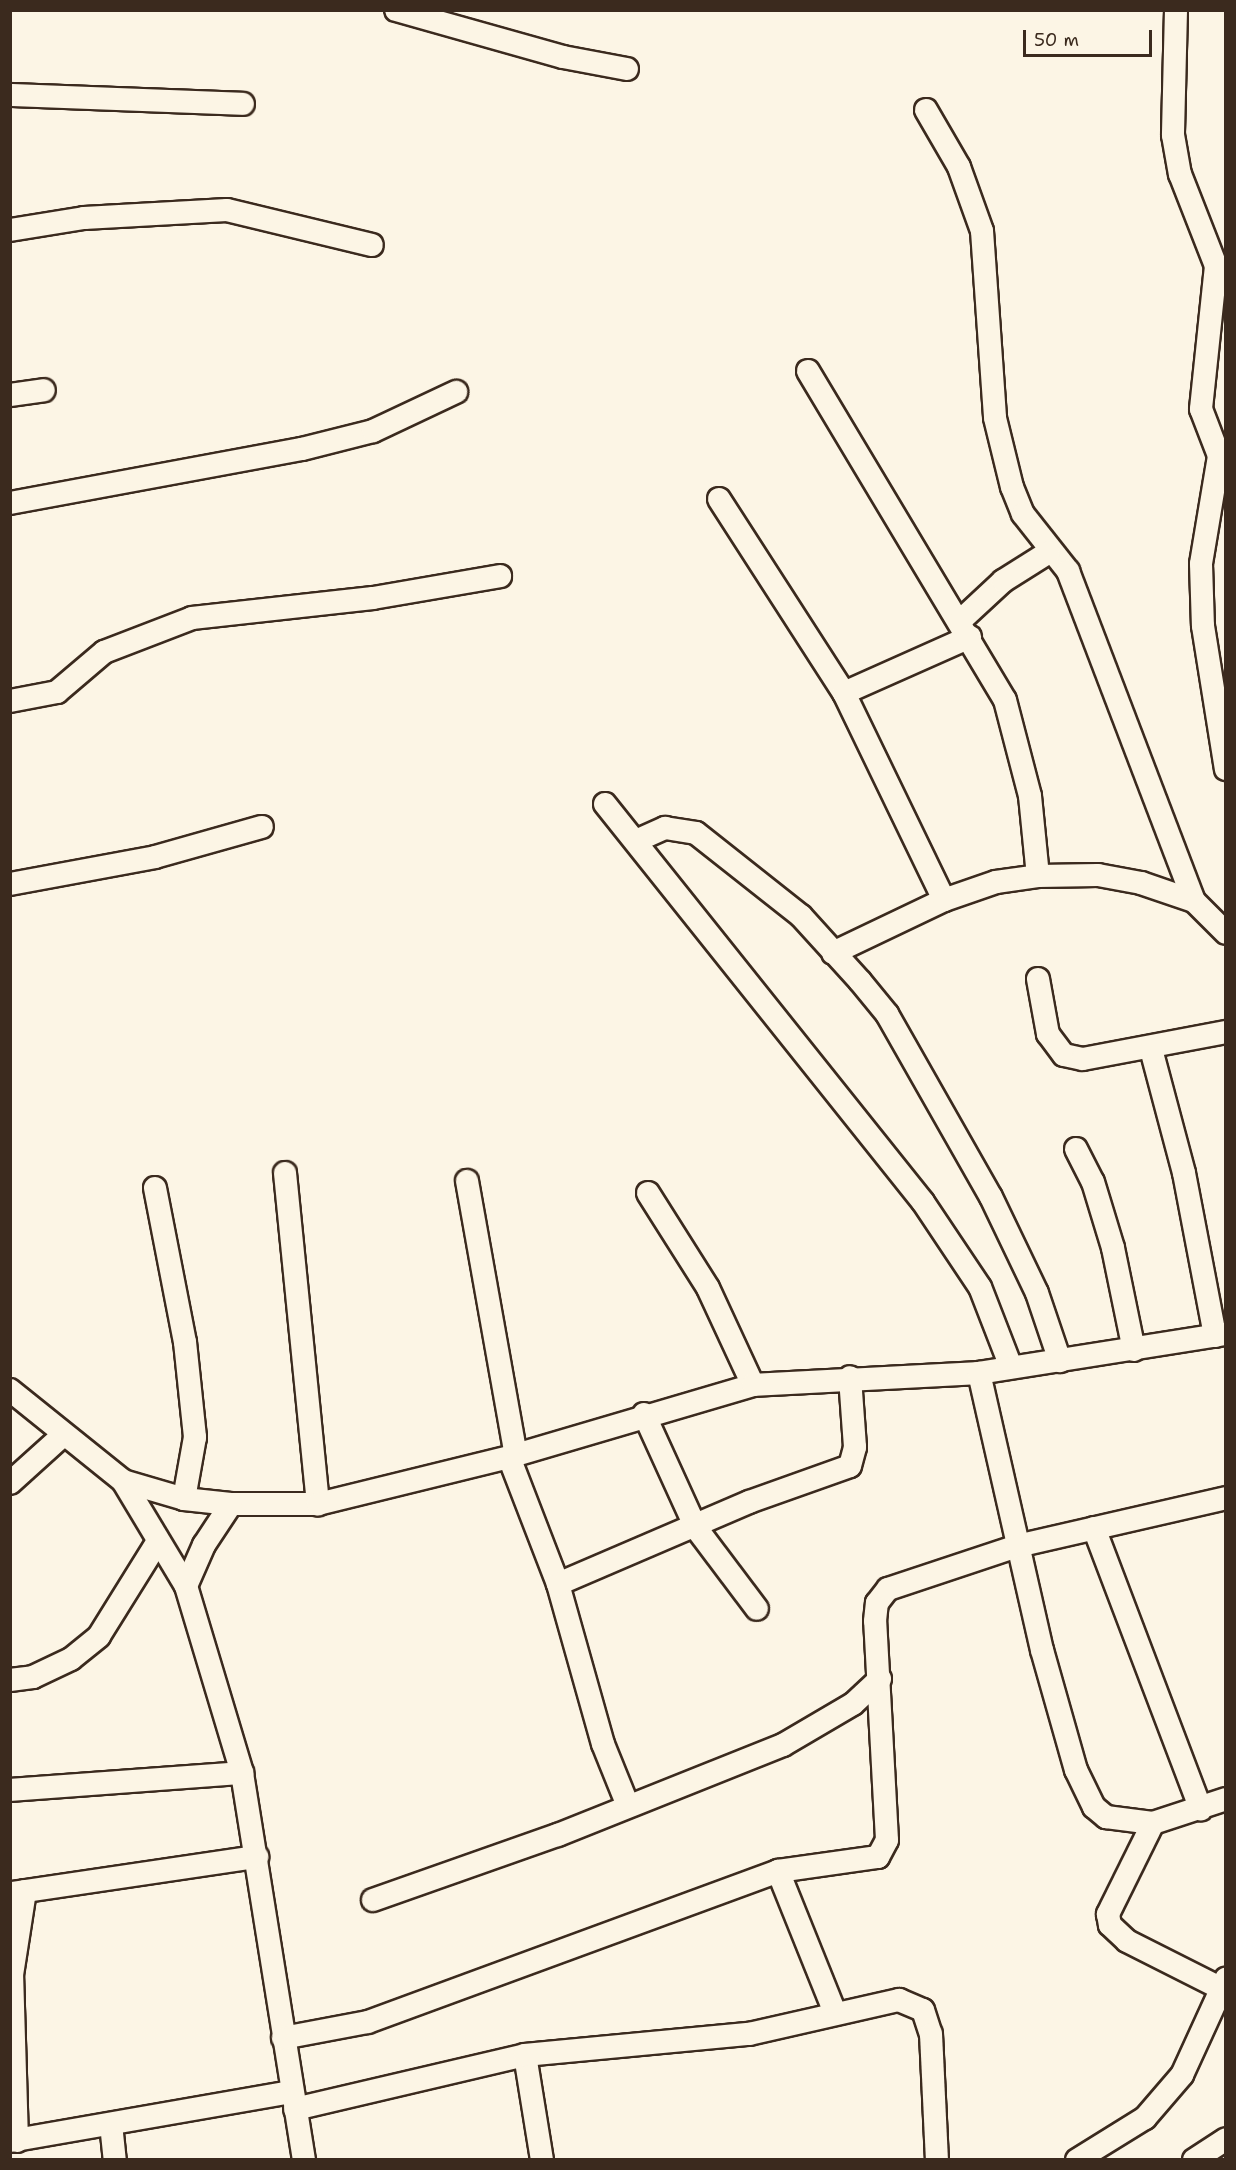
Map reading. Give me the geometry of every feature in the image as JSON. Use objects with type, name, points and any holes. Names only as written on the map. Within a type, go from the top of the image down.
[{"type":"street","points":[[396,10],[563,57],[627,69]]},
{"type":"street","points":[[1176,10],[1173,135],[1180,174],[1221,259],[1201,409],[1219,456],[1202,575],[1203,626],[1226,769]]},
{"type":"street","points":[[10,95],[243,104]]},
{"type":"street","points":[[926,110],[959,167],[982,231],[995,418],[1023,514],[1048,552],[1068,570],[1194,901],[1226,933]]},
{"type":"street","points":[[10,230],[84,218],[227,210],[372,245]]},
{"type":"street","points":[[808,370],[901,533],[965,629],[1005,700],[1020,744],[1038,876]]},
{"type":"street","points":[[10,395],[44,390]]},
{"type":"street","points":[[10,503],[302,449],[373,431],[456,392]]},
{"type":"street","points":[[1201,409],[1226,415]]},
{"type":"street","points":[[719,499],[844,693],[944,900]]},
{"type":"street","points":[[844,693],[965,629],[1003,581],[1048,552]]},
{"type":"street","points":[[10,701],[57,692],[104,652],[192,618],[374,598],[500,576]]},
{"type":"street","points":[[605,804],[638,840],[923,1202],[980,1287],[1011,1367]]},
{"type":"street","points":[[10,884],[155,857],[262,827]]},
{"type":"street","points":[[638,840],[665,828],[696,833],[772,891],[833,953],[887,1014],[991,1197],[1037,1293],[1060,1360]]},
{"type":"street","points":[[833,953],[944,900],[996,882],[1038,876],[1098,875],[1194,901]]},
{"type":"street","points":[[1038,979],[1048,1034],[1064,1055],[1083,1059],[1151,1049],[1226,1032]]},
{"type":"street","points":[[10,1390],[62,1436],[123,1481],[184,1499],[231,1504],[318,1504],[513,1456],[644,1414],[753,1385],[850,1377],[979,1373],[1220,1335],[1184,1173],[1151,1049]]},
{"type":"street","points":[[1076,1149],[1113,1248],[1134,1350]]},
{"type":"street","points":[[285,1173],[318,1504]]},
{"type":"street","points":[[467,1181],[513,1456],[558,1584],[601,1736],[628,1806]]},
{"type":"street","points":[[155,1188],[185,1342],[195,1437],[184,1499]]},
{"type":"street","points":[[648,1193],[708,1288],[753,1385]]},
{"type":"street","points":[[979,1373],[1017,1546],[1076,1770],[1094,1807],[1112,1818],[1153,1822],[1201,1809],[1226,1799]]},
{"type":"street","points":[[558,1584],[696,1528],[749,1502],[850,1466],[855,1447],[850,1377]]},
{"type":"street","points":[[644,1414],[696,1528],[758,1609]]},
{"type":"street","points":[[10,1483],[62,1436]]},
{"type":"street","points":[[123,1481],[157,1543],[186,1586],[242,1773],[303,2160]]},
{"type":"street","points":[[283,2038],[368,2022],[778,1871],[878,1857],[884,1851],[880,1679],[875,1622],[877,1603],[888,1589],[1017,1546],[1226,1498]]},
{"type":"street","points":[[186,1586],[204,1545],[231,1504]]},
{"type":"street","points":[[1094,1528],[1201,1809]]},
{"type":"street","points":[[10,1680],[33,1677],[71,1659],[99,1636],[157,1543]]},
{"type":"street","points":[[373,1900],[628,1806],[783,1745],[853,1704],[880,1679]]},
{"type":"street","points":[[10,1790],[242,1773]]},
{"type":"street","points":[[1077,2160],[1145,2118],[1182,2075],[1224,1987],[1127,1941],[1110,1925],[1108,1914],[1153,1822]]},
{"type":"street","points":[[257,1857],[18,1892],[12,1975],[14,2141],[111,2124],[293,2100],[525,2055],[749,2034],[835,2013],[899,2001],[914,2002],[922,2010],[931,2034],[937,2160]]},
{"type":"street","points":[[778,1871],[835,2013]]},
{"type":"street","points":[[525,2055],[542,2160]]},
{"type":"street","points":[[111,2124],[115,2160]]},
{"type":"street","points":[[1194,2160],[1208,2145],[1226,2139]]}]
